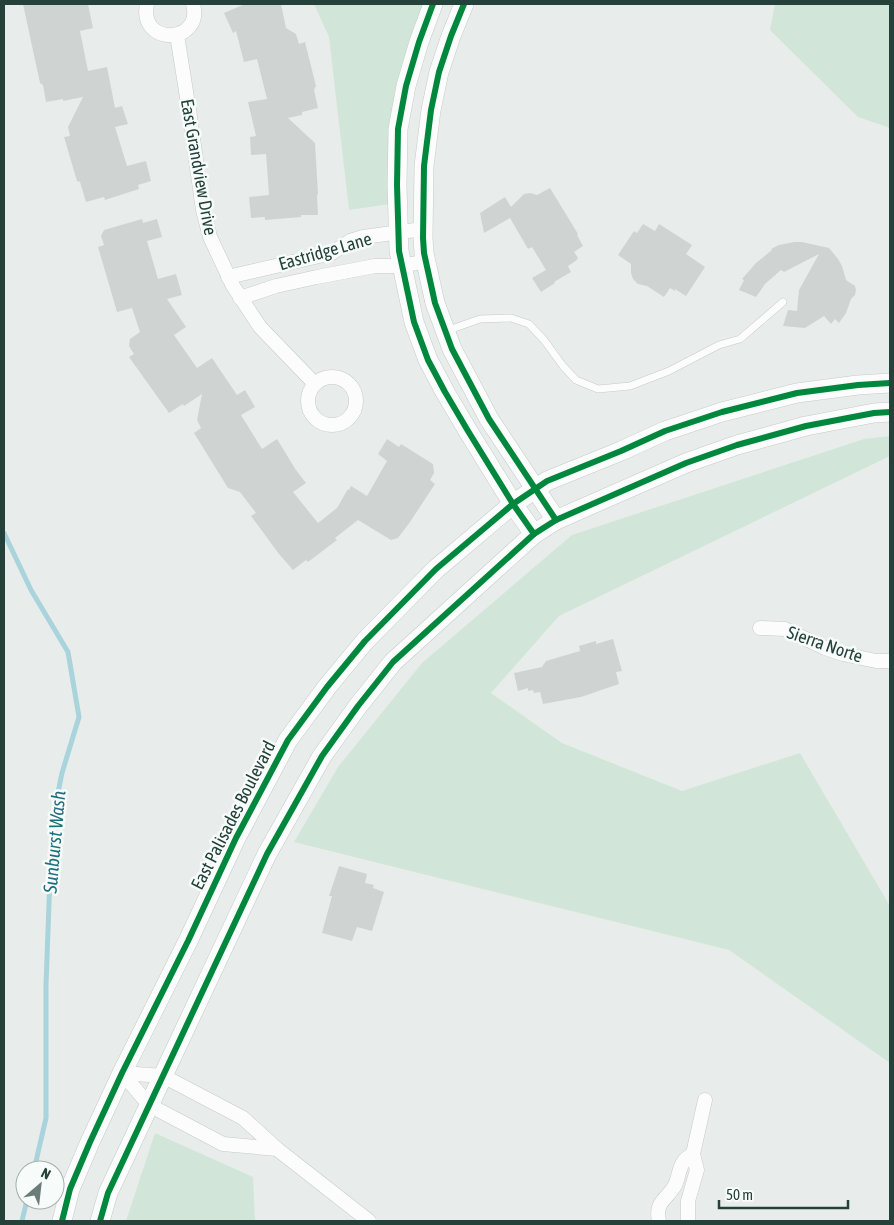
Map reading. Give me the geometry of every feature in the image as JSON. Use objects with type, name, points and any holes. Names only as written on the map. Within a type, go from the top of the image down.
[{"type":"street","points":[[147,4],[146,11],[150,25],[155,31],[169,36],[177,35],[191,25],[194,17],[193,4]]},
{"type":"street","points":[[433,4],[406,86],[398,129],[399,251],[414,322],[428,360],[444,392],[513,504],[534,534]]},
{"type":"street","points":[[464,4],[439,72],[432,110],[424,166],[424,253],[435,303],[452,349],[489,418],[556,520]]},
{"type":"street","name":"East Grandview Drive","points":[[177,35],[203,210],[210,237],[228,277],[260,327],[315,384]]},
{"type":"street","name":"Eastridge Lane","points":[[228,277],[332,253],[350,241],[423,229]]},
{"type":"street","name":"Eastridge Lane","points":[[240,298],[276,286],[317,277],[375,266],[402,266],[426,261]]},
{"type":"street","name":"East Palisades Boulevard","points":[[62,1221],[70,1189],[122,1073],[188,941],[236,838],[288,740],[326,687],[365,641],[436,569],[513,504],[548,481],[665,431],[722,412],[797,392],[890,383]]},
{"type":"street","points":[[100,1221],[108,1193],[267,854],[322,756],[393,662],[534,534],[556,520],[686,463],[737,445],[806,426],[874,413],[890,412]]},
{"type":"street","name":"Sierra Norte","points":[[760,628],[785,629],[824,648],[843,654],[876,661],[890,661]]},
{"type":"street","points":[[122,1073],[163,1076],[243,1118],[277,1149],[369,1221]]},
{"type":"street","points":[[122,1073],[149,1105],[222,1144],[277,1149]]},
{"type":"street","points":[[688,1221],[688,1201],[697,1170],[693,1154],[705,1100]]},
{"type":"street","points":[[659,1221],[657,1212],[659,1206],[675,1185],[680,1166],[684,1160],[693,1154]]},
{"type":"lane","points":[[446,331],[480,319],[511,318],[529,324],[576,380],[598,389],[630,386],[669,371],[719,345],[740,339],[783,302]]},
{"type":"green space","points":[[314,4],[425,4],[414,25],[402,75],[390,204],[349,210],[329,37]]},
{"type":"green space","points":[[775,4],[890,4],[890,128],[858,117],[770,30]]},
{"type":"green space","points":[[890,436],[890,456],[559,616],[491,693],[562,743],[682,791],[800,753],[890,906],[890,1063],[729,950],[294,842],[338,767],[422,663],[572,535],[864,439]]},
{"type":"green space","points":[[155,1133],[253,1177],[255,1221],[126,1221]]},
{"type":"building","points":[[23,4],[88,4],[93,28],[80,31],[88,71],[107,67],[115,108],[122,106],[128,124],[115,127],[127,166],[146,161],[151,181],[138,185],[139,189],[105,200],[104,197],[86,202],[80,182],[77,181],[64,137],[70,136],[68,127],[83,97],[46,102],[43,85],[40,83]]},
{"type":"building","points":[[245,4],[281,4],[286,28],[296,34],[299,44],[305,42],[316,86],[314,90],[318,108],[302,112],[302,115],[288,118],[315,143],[318,215],[301,215],[301,217],[265,220],[265,217],[251,218],[249,197],[269,195],[266,154],[251,155],[250,137],[256,136],[248,102],[267,99],[257,59],[244,62],[236,31],[233,33],[224,13]]},
{"type":"building","points":[[550,188],[578,234],[583,246],[574,252],[578,258],[568,266],[571,272],[541,292],[532,278],[546,270],[532,247],[528,249],[510,218],[484,233],[480,213],[505,197],[511,207],[524,194],[537,195]]},
{"type":"building","points":[[142,219],[143,223],[157,219],[162,237],[147,241],[158,279],[176,274],[182,295],[167,299],[186,327],[174,335],[197,368],[212,358],[237,395],[245,390],[255,407],[241,415],[262,449],[277,439],[306,483],[293,492],[318,523],[337,508],[351,486],[367,496],[387,461],[378,454],[387,439],[399,447],[401,444],[433,464],[434,473],[430,480],[435,484],[398,538],[391,540],[358,520],[335,538],[337,540],[308,562],[306,560],[293,570],[279,554],[251,516],[256,513],[240,492],[228,488],[194,433],[201,428],[197,420],[202,394],[169,413],[129,357],[134,354],[129,346],[130,339],[140,332],[132,308],[117,312],[98,247],[104,245],[101,236],[104,230]]},
{"type":"building","points":[[643,224],[655,231],[659,224],[692,245],[686,254],[705,267],[686,296],[670,288],[664,297],[647,286],[638,284],[633,279],[631,264],[618,255],[634,231],[637,233]]},
{"type":"building","points":[[794,242],[829,248],[842,266],[846,280],[855,286],[855,295],[839,323],[835,319],[831,324],[824,316],[805,328],[783,326],[788,310],[797,311],[799,290],[819,254],[784,272],[781,270],[765,284],[756,297],[739,290],[744,280],[742,279],[771,249]]},
{"type":"building","points":[[613,639],[622,671],[616,672],[619,684],[581,697],[543,704],[540,692],[528,691],[528,688],[518,691],[514,673],[542,667],[546,661],[580,651],[579,646]]},
{"type":"building","points":[[339,866],[367,874],[365,883],[374,885],[373,888],[384,892],[372,931],[357,927],[352,941],[322,933],[332,896],[329,896]]},
{"type":"waterway","name":"Sunburst Wash","points":[[4,533],[31,590],[68,652],[79,717],[62,773],[52,822],[46,985],[46,1118],[36,1160]]},
{"type":"waterway","name":"Sunburst Wash","points":[[22,1221],[25,1210]]},
{"type":"cycle path","points":[[433,4],[406,86],[398,129],[399,251],[414,322],[428,360],[468,431],[534,534]]},
{"type":"cycle path","points":[[464,4],[439,72],[431,110],[424,166],[424,253],[435,303],[452,349],[489,419],[556,520]]},
{"type":"cycle path","points":[[62,1221],[70,1189],[122,1073],[188,941],[236,838],[288,740],[327,687],[365,641],[436,569],[513,504],[547,481],[665,431],[722,412],[797,393],[890,383]]},
{"type":"cycle path","points":[[100,1221],[108,1193],[267,854],[322,756],[393,662],[534,534],[556,520],[686,463],[737,445],[806,426],[874,413],[890,412]]}]
